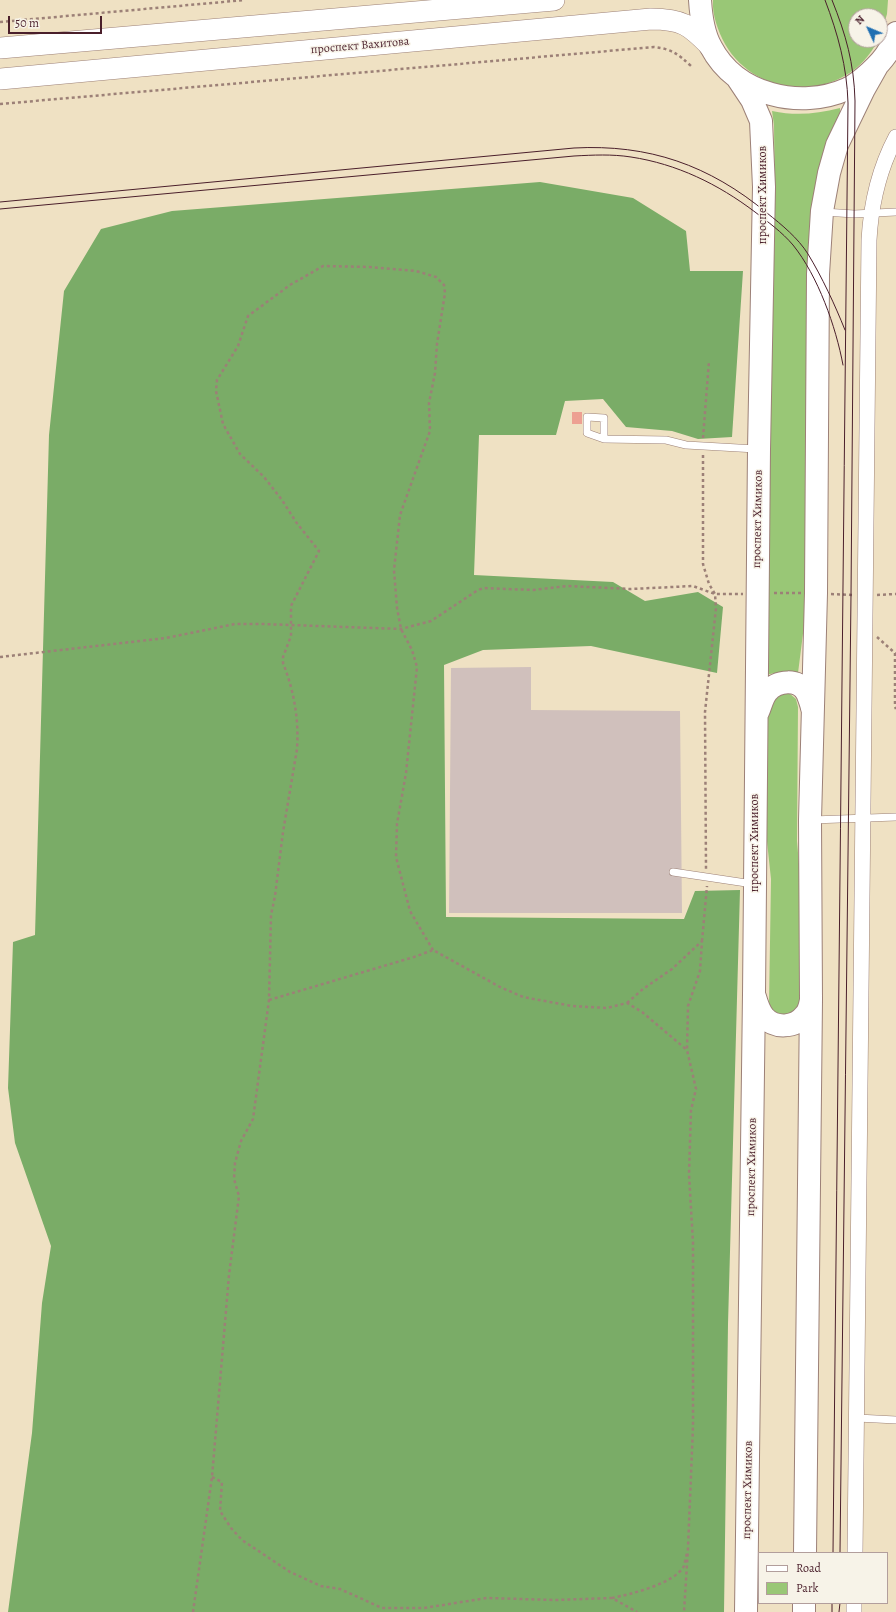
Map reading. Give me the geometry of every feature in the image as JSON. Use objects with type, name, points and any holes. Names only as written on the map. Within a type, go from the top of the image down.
[{"type":"main road","points":[[0,48],[554,0]]},
{"type":"main road","name":"проспект Вахитова","points":[[700,0],[700,13],[711,47]]},
{"type":"main road","name":"проспект Вахитова","points":[[0,79],[651,19],[667,19],[678,21],[697,33],[738,79],[763,92],[783,98],[808,99],[833,94],[848,89],[890,49]]},
{"type":"main road","points":[[805,1552],[811,1000],[810,820],[816,593],[818,274],[822,211],[829,173],[837,145],[864,88],[890,49]]},
{"type":"main road","name":"проспект Химиков","points":[[738,79],[752,100],[761,121],[764,187],[757,594],[754,994],[746,1612]]},
{"type":"main road","points":[[756,718],[766,694],[773,687],[782,683],[793,683],[802,687],[807,693],[812,708]]},
{"type":"main road","points":[[754,994],[764,1018],[773,1024],[783,1026],[794,1024],[802,1018],[808,1010],[811,1000]]},
{"type":"street","points":[[854,1552],[857,1418],[869,272],[871,213],[881,172],[896,137]]},
{"type":"lane","points":[[822,211],[854,214],[896,212]]},
{"type":"lane","points":[[604,438],[666,440],[686,445],[759,449]]},
{"type":"lane","points":[[810,820],[896,816]]},
{"type":"lane","points":[[673,872],[755,884]]},
{"type":"lane","points":[[857,1418],[896,1420]]},
{"type":"path","points":[[0,22],[245,0]]},
{"type":"path","points":[[0,104],[654,47],[666,48],[672,51],[691,66]]},
{"type":"path","points":[[193,1612],[212,1477],[229,1275],[238,1196],[234,1179],[235,1163],[241,1141],[253,1119],[269,1000],[271,916],[297,749],[298,735],[294,698],[283,657],[291,636],[291,606],[319,551],[264,477],[240,454],[223,424],[216,391],[217,380],[238,346],[248,316],[290,285],[323,266],[370,267],[416,271],[436,277],[444,285],[446,293],[437,344],[435,373],[429,403],[430,431],[400,515],[394,570],[397,608],[401,629],[412,650],[417,667],[406,773],[397,824],[396,857],[410,911],[433,950],[500,987],[523,996],[572,1006],[607,1008],[626,1003],[672,969],[702,941]]},
{"type":"path","points":[[706,870],[705,712],[716,608],[715,594],[709,584],[703,564],[703,445],[709,361]]},
{"type":"path","points":[[0,657],[166,638],[235,624],[401,629],[431,621],[478,590],[484,588],[533,590],[567,586],[631,589],[693,586],[715,594],[757,594]]},
{"type":"path","points":[[866,596],[896,594]]},
{"type":"path","points":[[866,627],[895,654],[896,710]]},
{"type":"path","points":[[684,1612],[693,1426],[693,1243],[689,1174],[691,1110],[696,1089],[687,1050],[688,1006],[700,971],[707,878]]},
{"type":"path","points":[[269,1000],[433,950]]},
{"type":"path","points":[[626,1003],[642,1012],[687,1050]]},
{"type":"path","points":[[212,1477],[222,1482],[220,1511],[230,1528],[242,1540],[290,1572],[321,1586],[340,1589],[382,1608],[424,1608],[487,1598],[555,1600],[612,1598],[641,1591],[673,1577],[683,1566],[688,1548]]},
{"type":"path","points":[[612,1598],[637,1612]]},
{"type":"shaded area","points":[[531,667],[531,710],[680,711],[682,913],[449,913],[451,668]]},
{"type":"green space","points":[[713,0],[888,0],[887,8],[848,8],[848,48],[872,48],[864,60],[846,75],[825,84],[803,87],[780,85],[759,77],[740,63],[725,44],[720,34],[716,23]]},
{"type":"green space","points":[[840,108],[840,114],[828,138],[819,171],[809,248],[805,618],[798,673],[786,671],[765,675],[775,212],[774,125],[772,111],[806,114]]},
{"type":"green space","points":[[540,182],[633,198],[686,231],[690,271],[743,271],[732,437],[698,439],[672,431],[626,427],[603,399],[565,401],[556,435],[479,435],[474,575],[613,582],[645,601],[698,592],[723,607],[717,673],[591,646],[483,650],[444,665],[446,917],[684,919],[695,891],[740,890],[728,1324],[724,1612],[8,1612],[32,1433],[42,1303],[51,1246],[15,1143],[8,1088],[13,942],[35,935],[49,435],[64,291],[101,229],[172,211]]},
{"type":"green space","points":[[789,693],[796,699],[798,707],[797,841],[802,900],[800,1001],[799,1007],[790,1015],[775,1014],[769,1005],[771,879],[765,823],[767,707],[771,696]]},
{"type":"building","points":[[572,412],[582,412],[582,424],[572,424]]},
{"type":"tram line","points":[[825,0],[834,25],[844,64],[848,103],[833,1552]]},
{"type":"tram line","points":[[832,0],[841,25],[851,62],[855,101],[840,1552]]},
{"type":"tram line","points":[[0,202],[574,148],[628,150],[653,154],[700,170],[745,196],[778,222],[795,237],[808,254],[828,291],[845,330]]},
{"type":"tram line","points":[[0,209],[574,156],[610,155],[648,160],[681,170],[712,184],[741,202],[770,223],[793,245],[810,271],[825,302],[836,335],[843,365]]},
{"type":"tram line","points":[[832,1604],[832,1612]]},
{"type":"tram line","points":[[839,1612],[840,1604]]}]
